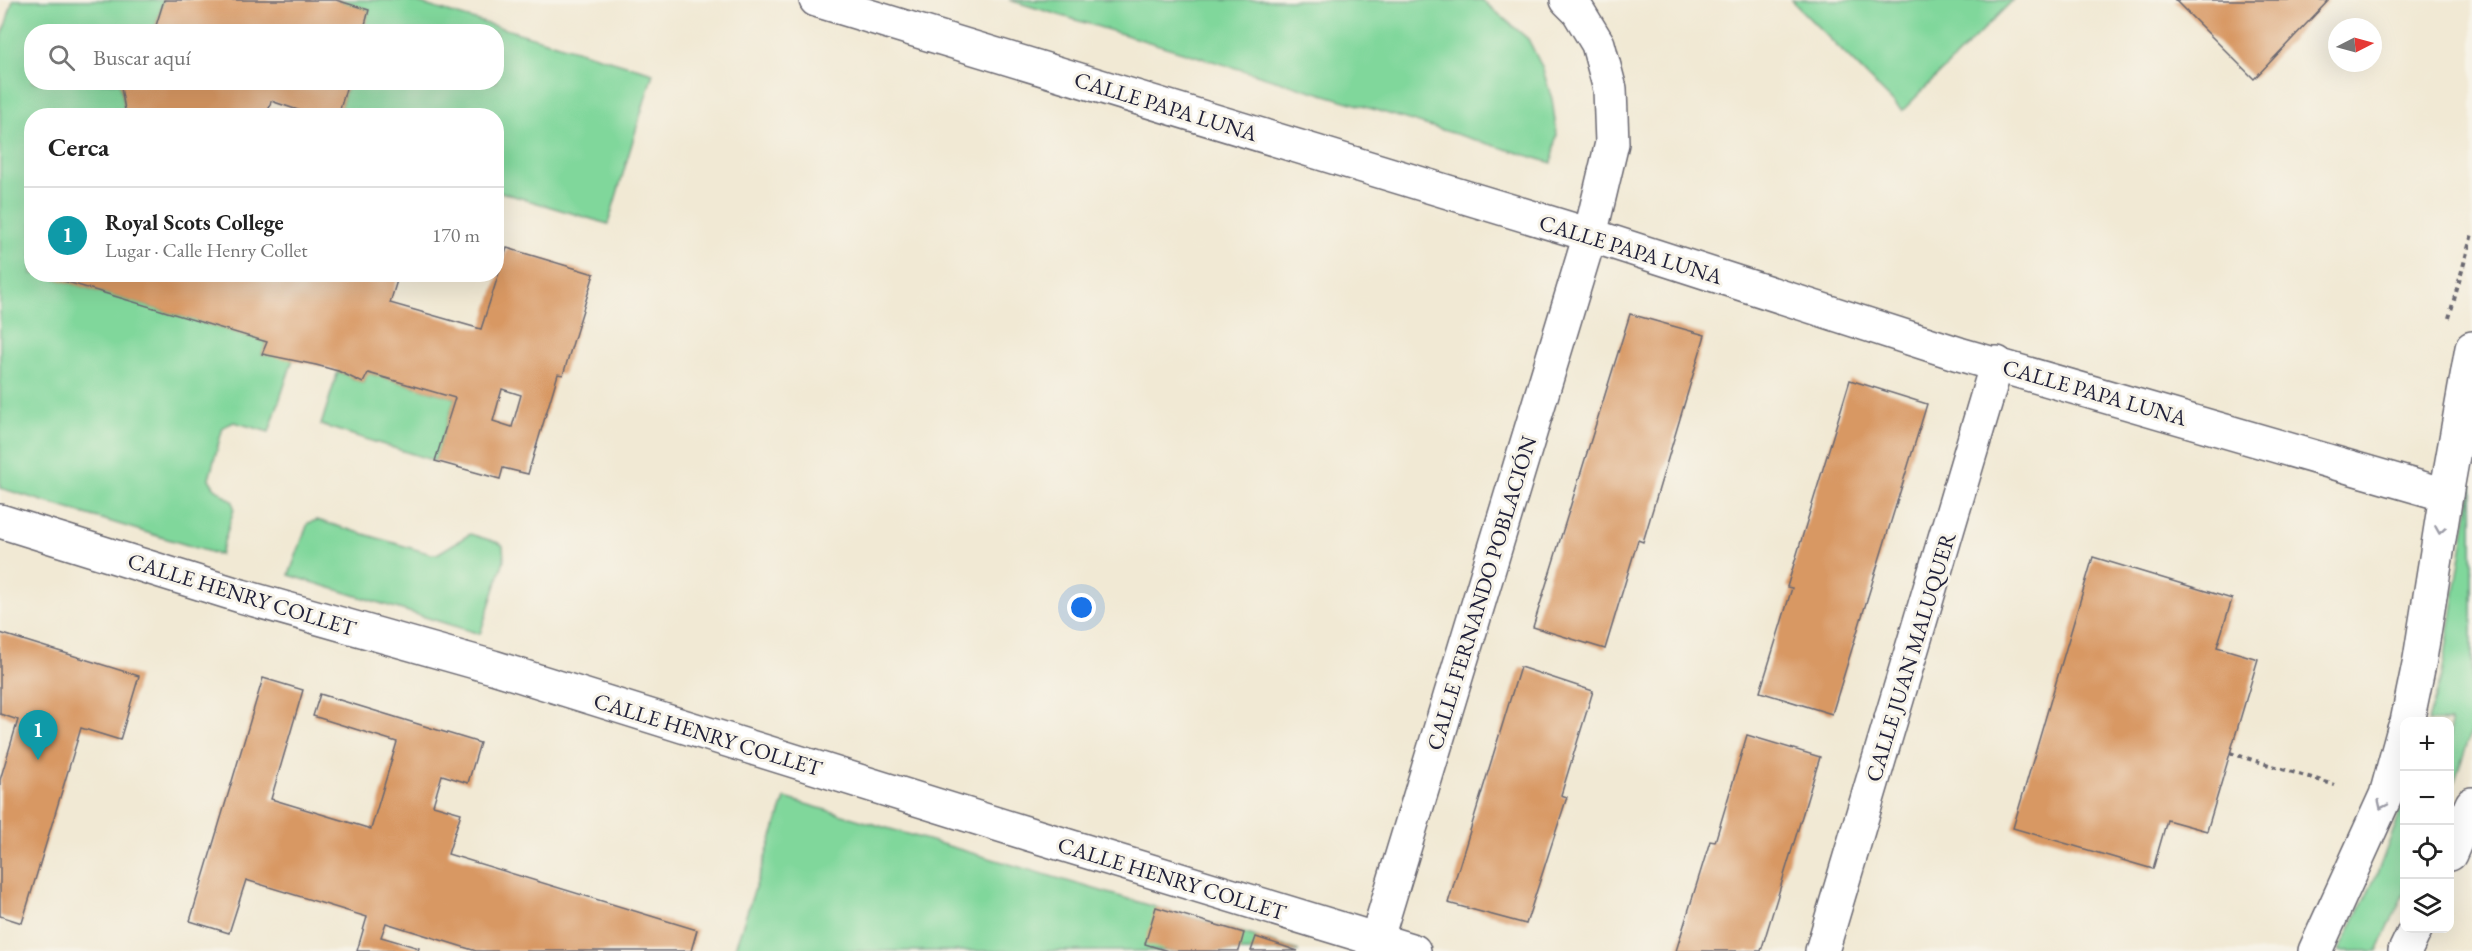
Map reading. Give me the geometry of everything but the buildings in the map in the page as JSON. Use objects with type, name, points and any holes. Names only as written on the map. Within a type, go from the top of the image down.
[{"type":"street","name":"CALLE PAPA LUNA","points":[[816,0],[1590,235],[1959,354],[1997,363],[2446,495]]},
{"type":"street","name":"CALLE FERNANDO POBLACIÓN","points":[[1375,945],[1590,235],[1612,143],[1610,89],[1598,44],[1578,11],[1567,0]]},
{"type":"street","points":[[2408,717],[2420,659],[2472,348]]},
{"type":"street","name":"CALLE JUAN MALUQUER","points":[[1822,951],[1997,363]]},
{"type":"street","name":"CALLE HENRY COLLET","points":[[0,521],[242,596],[494,668],[1029,834],[1375,945],[1414,951]]},
{"type":"street","points":[[2315,951],[2386,795],[2400,744]]},
{"type":"street","points":[[2454,845],[2472,804]]},
{"type":"street","points":[[2405,951],[2414,933]]},
{"type":"path","points":[[2230,753],[2335,785]]},
{"type":"green space","points":[[13,0],[164,0],[156,24],[24,24],[24,90],[121,90],[125,108],[24,108],[24,282],[67,282],[267,342],[262,354],[293,359],[269,432],[234,422],[223,427],[209,479],[214,487],[233,502],[234,509],[220,555],[0,488],[0,43]]},
{"type":"green space","points":[[336,0],[408,0],[489,24],[365,24],[369,10]]},
{"type":"green space","points":[[1009,0],[1482,0],[1528,39],[1542,67],[1552,99],[1557,135],[1552,163]]},
{"type":"green space","points":[[1791,0],[2013,0],[1902,111]]},
{"type":"green space","points":[[504,29],[653,73],[608,224],[504,193],[504,108],[340,108],[346,90],[504,90]]},
{"type":"green space","points":[[338,371],[363,383],[368,373],[455,398],[435,461],[321,425]]},
{"type":"green space","points":[[2472,485],[2472,730],[2454,783],[2454,717],[2429,717],[2442,675]]},
{"type":"green space","points":[[317,520],[431,554],[437,554],[470,534],[499,543],[503,546],[504,560],[480,634],[289,575],[308,523]]},
{"type":"green space","points":[[785,798],[1244,933],[1299,951],[734,951]]},
{"type":"green space","points":[[2400,814],[2400,902],[2377,951],[2339,951],[2377,874]]},
{"type":"place","name":"Royal Scots College","points":[[38,760]]}]
